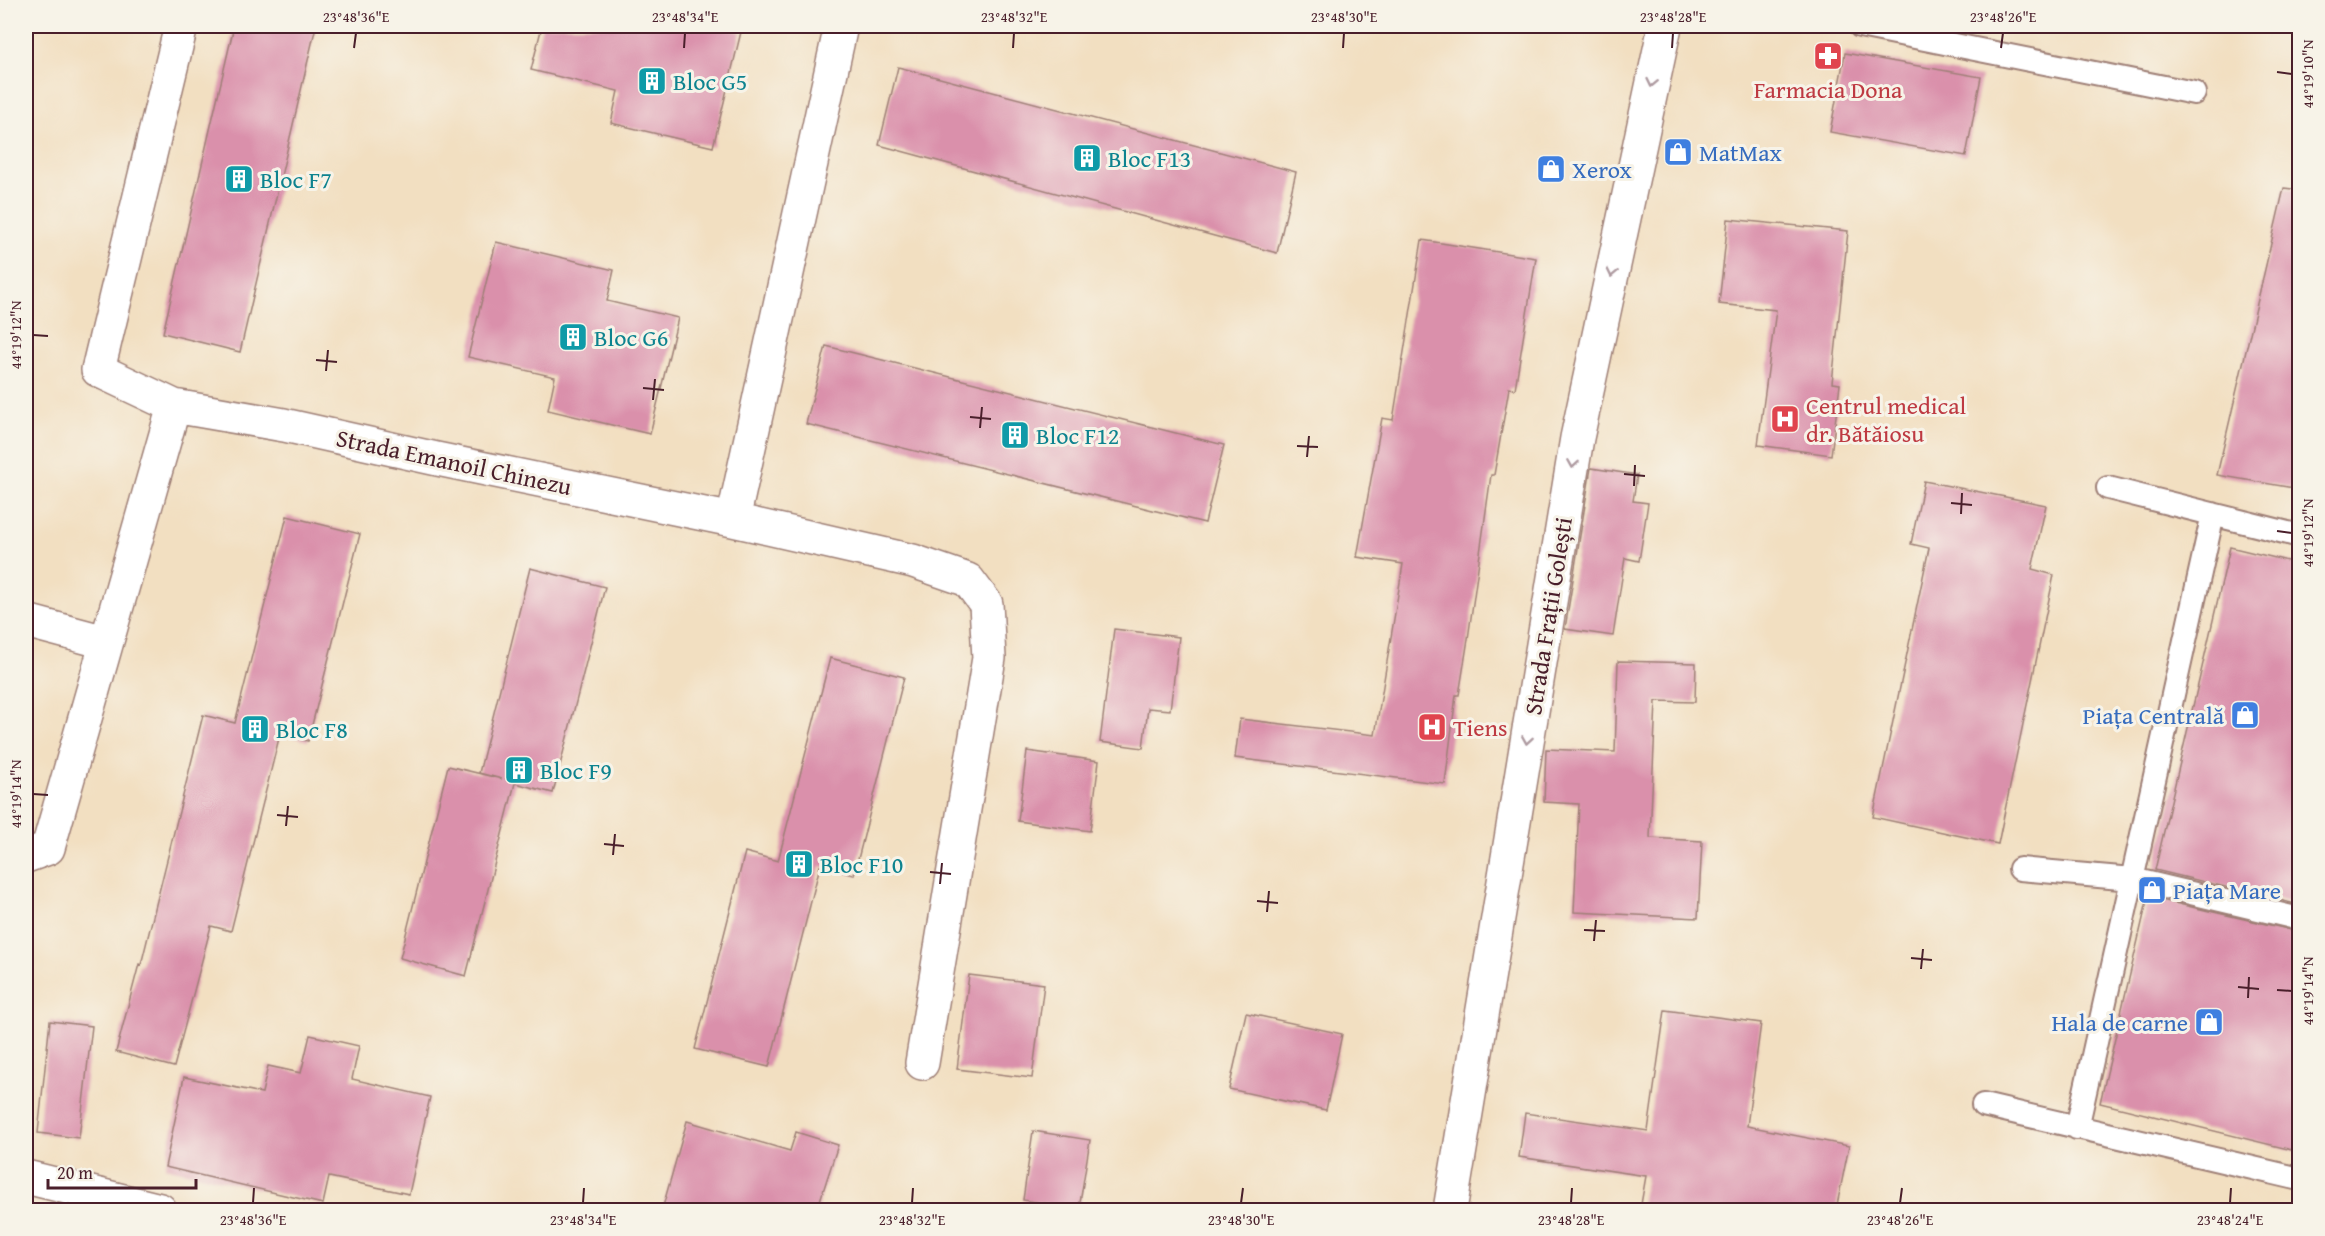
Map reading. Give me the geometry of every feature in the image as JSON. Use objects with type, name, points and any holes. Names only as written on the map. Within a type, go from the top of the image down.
[{"type":"street","name":"Strada Emanoil Chinezu","points":[[181,26],[98,370],[174,406],[284,426],[733,520],[913,561],[968,580],[986,604],[989,658],[922,1063]]},
{"type":"street","points":[[733,520],[841,26]]},
{"type":"street","name":"Strada Frații Golești","points":[[1450,1210],[1577,438],[1665,26]]},
{"type":"street","points":[[26,856],[48,848],[174,406]]},
{"type":"street","points":[[26,621],[105,642]]},
{"type":"street","points":[[26,1177],[160,1210]]},
{"type":"lane","points":[[1860,26],[2194,93]]},
{"type":"lane","points":[[2108,488],[2300,536]]},
{"type":"lane","points":[[2077,1128],[2213,514]]},
{"type":"lane","points":[[2020,869],[2132,879],[2300,919]]},
{"type":"lane","points":[[1983,1105],[2300,1179]]},
{"type":"building","name":"Bloc F7","points":[[234,26],[316,26],[240,352],[163,333]]},
{"type":"building","name":"Bloc G5","points":[[542,26],[715,26],[741,32],[713,147],[611,123],[618,91],[531,70]]},
{"type":"building","points":[[1845,53],[1981,77],[1966,156],[1830,132]]},
{"type":"building","name":"Bloc F13","points":[[898,67],[1296,172],[1277,253],[879,145]]},
{"type":"building","points":[[2284,188],[2300,190],[2300,489],[2217,475]]},
{"type":"building","points":[[1728,219],[1848,231],[1832,383],[1840,384],[1831,455],[1758,445],[1776,310],[1719,304]]},
{"type":"building","points":[[1422,240],[1536,258],[1515,389],[1509,388],[1494,475],[1491,475],[1468,639],[1459,695],[1456,695],[1445,784],[1235,758],[1240,719],[1375,735],[1403,564],[1357,557],[1382,418],[1393,420]]},
{"type":"building","name":"Bloc G6","points":[[496,242],[614,270],[607,301],[678,318],[650,434],[548,410],[555,377],[468,357]]},
{"type":"building","name":"Bloc F12","points":[[826,346],[1224,445],[1205,523],[806,424]]},
{"type":"building","points":[[1591,468],[1637,475],[1633,501],[1648,503],[1639,561],[1625,558],[1613,636],[1565,629]]},
{"type":"building","points":[[1924,481],[2046,505],[2032,569],[2054,575],[1998,844],[1873,817],[1929,548],[1911,544]]},
{"type":"building","name":"Bloc F8","points":[[287,516],[360,534],[308,741],[280,734],[231,931],[211,926],[174,1067],[116,1052],[139,964],[141,965],[203,715],[235,723]]},
{"type":"building","name":"Piața Centrală","points":[[2230,547],[2300,564],[2300,905],[2155,870]]},
{"type":"building","name":"Bloc F9","points":[[530,568],[605,587],[553,793],[515,783],[466,976],[400,958],[448,766],[502,779],[479,773]]},
{"type":"building","points":[[1114,629],[1179,637],[1170,710],[1148,708],[1143,748],[1100,742]]},
{"type":"building","name":"Bloc F10","points":[[830,658],[904,677],[854,875],[820,866],[769,1067],[695,1049],[745,852],[778,861]]},
{"type":"building","points":[[1618,661],[1696,663],[1695,702],[1656,701],[1650,838],[1702,841],[1698,918],[1574,912],[1579,804],[1544,802],[1546,749],[1615,752]]},
{"type":"building","points":[[1027,751],[1099,761],[1090,831],[1018,821]]},
{"type":"building","name":"Hala de carne","points":[[2148,897],[2300,932],[2300,1152],[2100,1103]]},
{"type":"building","points":[[969,975],[1044,984],[1032,1078],[957,1069]]},
{"type":"building","points":[[1665,1010],[1761,1023],[1747,1126],[1849,1146],[1836,1210],[1640,1210],[1646,1176],[1519,1157],[1525,1113],[1648,1131]]},
{"type":"building","points":[[1246,1013],[1342,1034],[1326,1110],[1229,1089]]},
{"type":"building","points":[[50,1021],[92,1026],[79,1138],[38,1133]]},
{"type":"building","points":[[310,1035],[359,1046],[352,1079],[430,1097],[409,1194],[329,1177],[323,1204],[165,1167],[184,1077],[262,1093],[268,1066],[301,1073]]},
{"type":"building","points":[[687,1121],[790,1151],[796,1132],[838,1145],[817,1210],[662,1210]]},
{"type":"building","points":[[1033,1131],[1090,1140],[1079,1209],[1023,1200]]},
{"type":"place","name":"Farmacia Dona","points":[[1828,56]]},
{"type":"place","name":"Bloc G5","points":[[652,81]]},
{"type":"place","name":"MatMax","points":[[1678,152]]},
{"type":"place","name":"Bloc F13","points":[[1087,158]]},
{"type":"place","name":"Xerox","points":[[1551,169]]},
{"type":"place","name":"Bloc F7","points":[[239,179]]},
{"type":"place","name":"Bloc G6","points":[[573,337]]},
{"type":"place","name":"Centrul medical dr. Bătăiosu","points":[[1785,419]]},
{"type":"place","name":"Bloc F12","points":[[1015,435]]},
{"type":"place","name":"Piața Centrală","points":[[2245,715]]},
{"type":"place","name":"Tiens","points":[[1432,727]]},
{"type":"place","name":"Bloc F8","points":[[255,729]]},
{"type":"place","name":"Bloc F9","points":[[519,770]]},
{"type":"place","name":"Bloc F10","points":[[799,864]]},
{"type":"place","name":"Piața Mare","points":[[2152,890]]},
{"type":"place","name":"Hala de carne","points":[[2209,1022]]}]
